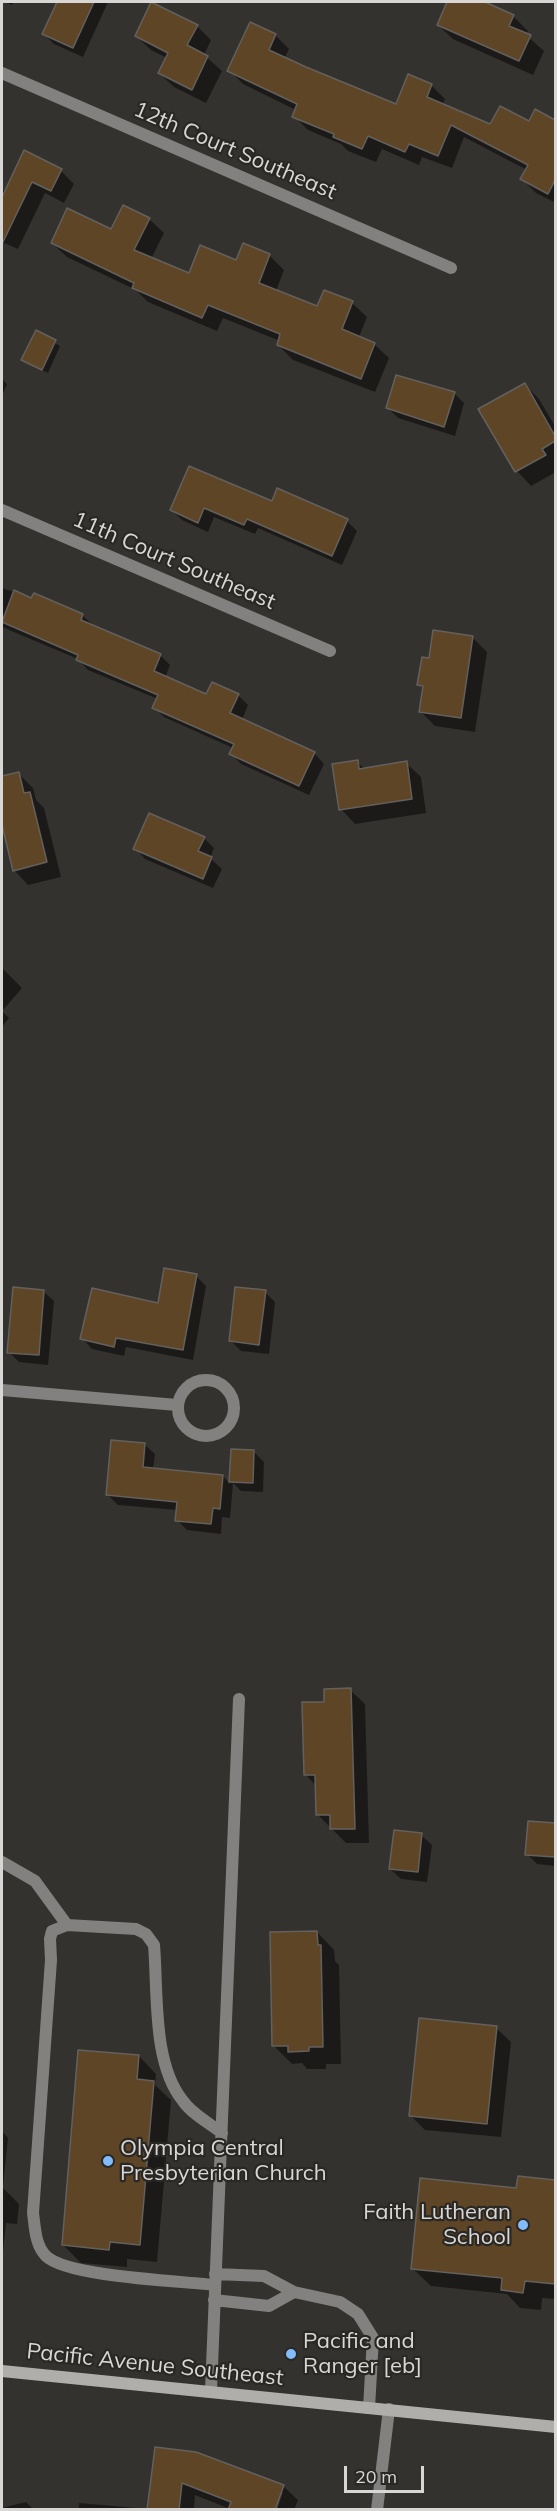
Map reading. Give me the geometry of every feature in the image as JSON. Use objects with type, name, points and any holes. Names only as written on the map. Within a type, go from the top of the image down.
[{"type":"main road","name":"Pacific Avenue Southeast","points":[[2,2371],[555,2427]]},
{"type":"street","name":"12th Court Southeast","points":[[2,73],[452,268]]},
{"type":"street","name":"11th Court Southeast","points":[[2,510],[330,651]]},
{"type":"street","points":[[205,1380],[219,1383],[224,1387],[229,1392],[234,1405],[232,1418],[225,1430],[213,1436],[199,1436],[187,1430],[179,1419],[177,1405],[182,1392],[192,1383],[205,1380]]},
{"type":"street","points":[[2,1390],[177,1405]]},
{"type":"street","points":[[211,2391],[239,1699]]},
{"type":"street","points":[[2,1862],[35,1881],[67,1925]]},
{"type":"street","points":[[222,2133],[184,2104],[169,2074],[160,2041],[154,1945],[150,1938],[136,1929],[67,1925],[52,1932],[33,2213],[38,2243],[44,2255],[62,2266],[86,2272],[215,2280],[264,2276],[294,2292],[340,2302],[358,2314],[373,2338],[369,2408]]},
{"type":"street","points":[[214,2301],[269,2306],[294,2292]]},
{"type":"street","points":[[377,2510],[389,2409]]},
{"type":"building","points":[[57,2],[94,2],[73,48],[42,34]]},
{"type":"building","points":[[151,2],[198,25],[187,45],[208,56],[192,90],[158,73],[168,53],[135,36]]},
{"type":"building","points":[[447,2],[485,2],[514,15],[509,26],[531,35],[519,61],[437,25]]},
{"type":"building","points":[[250,22],[276,34],[269,50],[396,104],[408,74],[432,84],[427,97],[490,124],[500,106],[529,121],[535,109],[555,120],[555,180],[548,194],[520,179],[528,165],[451,125],[438,156],[409,144],[405,152],[368,136],[362,149],[333,137],[334,134],[292,117],[297,104],[227,71]]},
{"type":"building","points":[[24,150],[62,169],[51,191],[32,182],[2,244],[2,197]]},
{"type":"building","points":[[123,205],[150,218],[134,250],[189,273],[200,245],[236,260],[243,243],[270,254],[259,283],[317,306],[324,290],[353,301],[342,329],[375,343],[361,379],[277,345],[280,334],[208,305],[202,318],[132,288],[134,283],[51,243],[67,208],[111,229]]},
{"type":"building","points":[[36,330],[56,340],[42,370],[21,360]]},
{"type":"building","points":[[396,375],[455,392],[444,427],[386,408]]},
{"type":"building","points":[[525,383],[555,436],[555,441],[542,449],[546,455],[515,472],[478,409]]},
{"type":"building","points":[[189,466],[272,501],[277,488],[348,519],[332,556],[247,519],[244,525],[204,508],[198,523],[170,510]]},
{"type":"building","points":[[14,590],[31,598],[34,593],[83,614],[81,620],[161,654],[154,671],[206,694],[212,682],[239,694],[230,713],[315,752],[299,786],[229,754],[234,744],[152,708],[158,695],[76,660],[78,655],[2,622]]},
{"type":"building","points":[[433,630],[473,636],[461,718],[419,712],[423,686],[417,685],[422,657],[429,658]]},
{"type":"building","points":[[358,760],[359,769],[407,761],[412,799],[339,810],[332,764]]},
{"type":"building","points":[[19,772],[24,793],[30,792],[47,862],[13,871],[2,825],[2,776]]},
{"type":"building","points":[[149,813],[205,837],[198,851],[212,857],[203,879],[133,849]]},
{"type":"building","points":[[164,1268],[197,1274],[183,1350],[116,1338],[114,1347],[80,1339],[92,1288],[158,1303]]},
{"type":"building","points":[[13,1287],[44,1290],[39,1355],[7,1353]]},
{"type":"building","points":[[235,1287],[266,1290],[259,1345],[229,1341]]},
{"type":"building","points":[[111,1440],[145,1443],[143,1467],[223,1475],[220,1509],[213,1508],[211,1524],[175,1521],[177,1502],[106,1495]]},
{"type":"building","points":[[231,1449],[254,1450],[253,1483],[229,1482]]},
{"type":"building","points":[[351,1688],[355,1829],[330,1829],[330,1815],[316,1815],[315,1775],[304,1775],[302,1702],[324,1702],[324,1689]]},
{"type":"building","points":[[528,1821],[555,1823],[555,1857],[525,1855]]},
{"type":"building","points":[[394,1830],[422,1833],[418,1872],[389,1869]]},
{"type":"building","points":[[317,1931],[318,1945],[321,1945],[323,2047],[309,2047],[309,2051],[288,2052],[288,2046],[272,2046],[270,1932]]},
{"type":"building","points":[[419,2018],[497,2026],[487,2124],[409,2116]]},
{"type":"building","name":"Olympia Central Presbyterian Church","points":[[78,2050],[139,2055],[137,2079],[154,2081],[140,2245],[110,2242],[109,2250],[62,2245]]},
{"type":"building","points":[[518,2176],[555,2180],[555,2284],[525,2281],[523,2293],[501,2290],[502,2278],[411,2269],[420,2178],[516,2188]]},
{"type":"building","points":[[155,2447],[196,2452],[284,2485],[275,2510],[228,2510],[231,2502],[182,2483],[179,2510],[147,2510]]},
{"type":"place","name":"Olympia Central Presbyterian Church","points":[[108,2161]]},
{"type":"place","name":"Faith Lutheran School","points":[[523,2225]]},
{"type":"place","name":"Pacific and Ranger [eb]","points":[[291,2354]]}]
